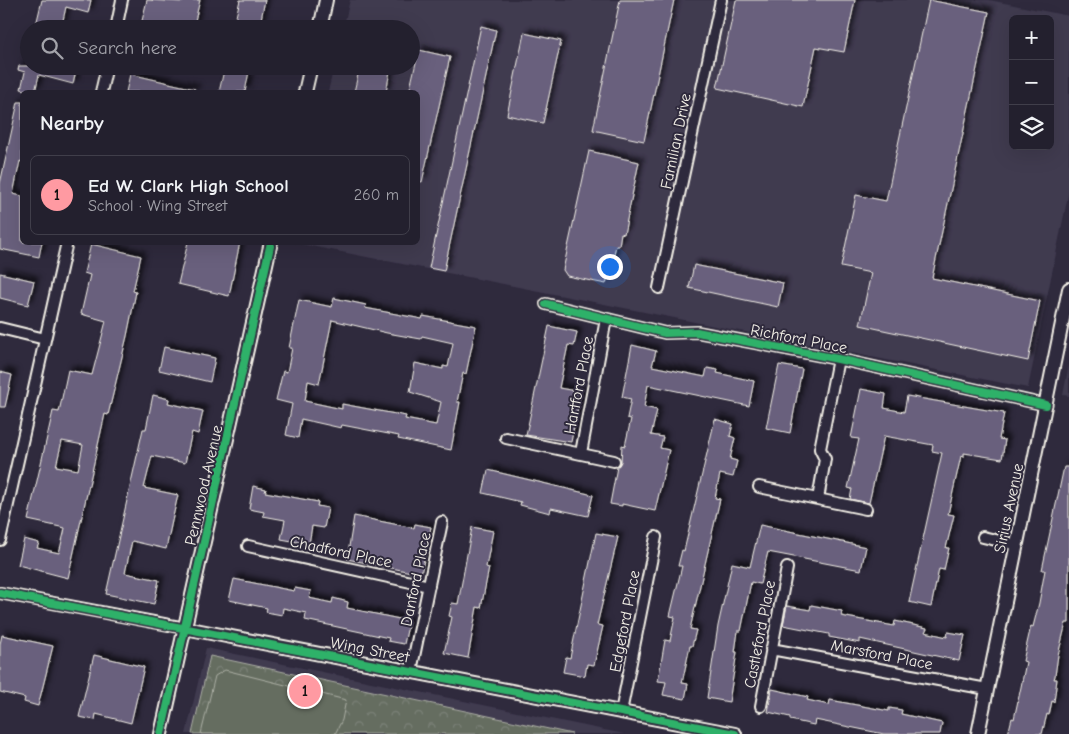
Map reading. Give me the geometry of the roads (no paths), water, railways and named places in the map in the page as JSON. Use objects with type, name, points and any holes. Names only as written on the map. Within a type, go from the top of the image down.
[{"type":"street","points":[[118,20],[122,0]]},
{"type":"street","points":[[322,20],[326,0]]},
{"type":"street","name":"Familian Drive","points":[[659,288],[721,0]]},
{"type":"street","points":[[101,90],[105,75]]},
{"type":"street","points":[[305,90],[309,75]]},
{"type":"street","points":[[0,540],[66,245]]},
{"type":"street","name":"Pennwood Avenue","points":[[161,734],[270,245]]},
{"type":"street","name":"Sirius Avenue","points":[[978,734],[1069,289]]},
{"type":"street","name":"Richford Place","points":[[546,304],[665,333],[697,332],[838,359],[1046,405]]},
{"type":"street","name":"Hartford Place","points":[[606,319],[581,454],[614,461]]},
{"type":"street","points":[[0,328],[46,339]]},
{"type":"street","points":[[818,499],[825,459],[820,449],[838,359]]},
{"type":"street","points":[[506,438],[581,454]]},
{"type":"street","points":[[759,487],[866,508]]},
{"type":"street","name":"Danford Place","points":[[411,671],[442,522]]},
{"type":"street","name":"Edgeford Place","points":[[621,712],[656,537]]},
{"type":"street","points":[[983,537],[1017,545]]},
{"type":"street","name":"Chadford Place","points":[[248,546],[429,586]]},
{"type":"street","name":"Castleford Place","points":[[760,706],[787,568]]},
{"type":"street","name":"Wing Street","points":[[0,593],[735,734]]},
{"type":"street","name":"Marsford Place","points":[[771,649],[987,689]]},
{"type":"place","name":"Ed W. Clark High School","points":[[305,691]]}]
